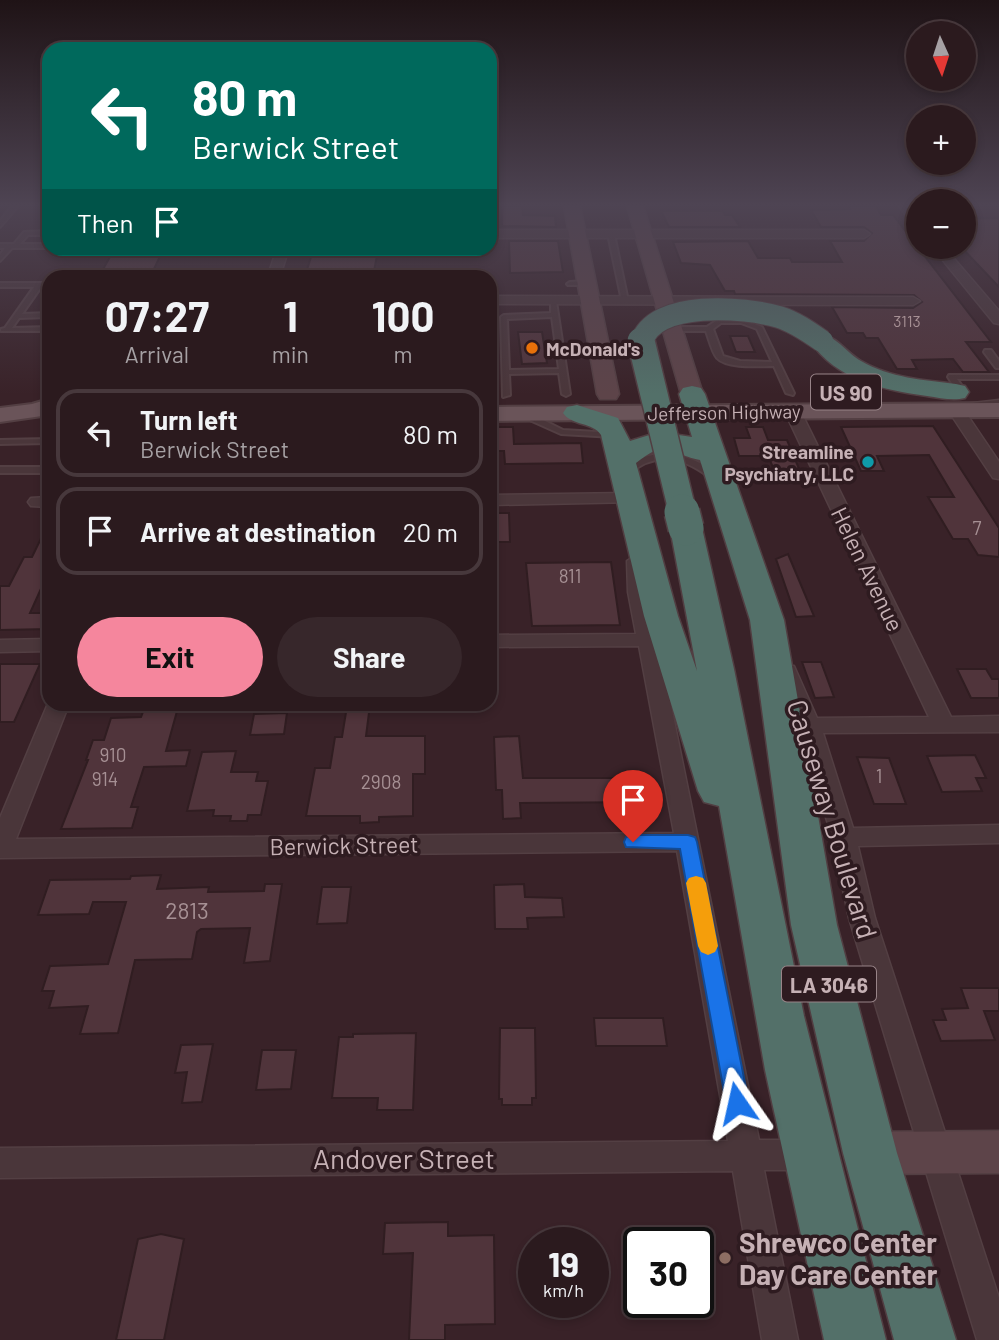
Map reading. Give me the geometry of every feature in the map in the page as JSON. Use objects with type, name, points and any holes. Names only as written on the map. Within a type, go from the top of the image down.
[{"type":"highway","points":[[758,908],[708,619],[641,341],[649,327],[666,318],[690,312],[732,309],[779,317],[796,323],[850,365],[869,375],[958,398]]},
{"type":"highway","points":[[565,393],[608,424],[625,475]]},
{"type":"highway","name":"Causeway Boulevard","points":[[695,403],[766,621],[814,925],[870,1153],[925,1340]]},
{"type":"highway","points":[[625,475],[646,442],[678,440],[699,453],[720,479]]},
{"type":"highway","name":"LA 3046","points":[[625,475],[661,616],[758,908],[809,1155],[855,1340]]},
{"type":"main road","points":[[581,269],[582,289],[608,394]]},
{"type":"main road","name":"Causeway Boulevard","points":[[655,269],[695,403]]},
{"type":"main road","name":"Jefferson Highway","points":[[500,387],[695,403],[958,398],[999,391]]},
{"type":"main road","name":"Jefferson Highway","points":[[497,414],[523,414],[565,393],[608,394],[695,403]]},
{"type":"main road","name":"Jefferson Highway","points":[[958,398],[999,407]]},
{"type":"main road","points":[[0,399],[42,399]]},
{"type":"main road","points":[[0,417],[42,409]]},
{"type":"main road","points":[[0,417],[42,418]]},
{"type":"main road","points":[[870,1153],[999,1152]]},
{"type":"street","points":[[956,269],[999,320]]},
{"type":"street","points":[[497,301],[554,308],[582,289],[625,301],[913,301]]},
{"type":"street","points":[[958,398],[999,474]]},
{"type":"street","name":"Helen Avenue","points":[[792,402],[943,725]]},
{"type":"street","points":[[497,499],[625,475],[638,592],[688,842],[780,1340]]},
{"type":"street","name":"Causeway Boulevard","points":[[766,621],[809,726],[844,837],[862,918],[995,1340]]},
{"type":"street","points":[[497,641],[647,640]]},
{"type":"street","points":[[0,646],[42,646]]},
{"type":"street","points":[[0,849],[55,711]]},
{"type":"street","points":[[809,726],[999,724]]},
{"type":"street","points":[[844,837],[999,834]]},
{"type":"street","name":"Berwick Street","points":[[0,849],[688,842]]},
{"type":"street","name":"Andover Street","points":[[0,1163],[809,1155]]},
{"type":"lane","points":[[618,269],[625,301]]},
{"type":"lane","points":[[1,287],[39,285]]},
{"type":"lane","points":[[3,330],[17,316],[39,285]]},
{"type":"lane","points":[[500,387],[504,317],[554,308],[565,393]]},
{"type":"lane","points":[[17,316],[42,315]]},
{"type":"lane","points":[[674,329],[709,329],[719,321],[754,324],[760,328],[792,402]]},
{"type":"lane","points":[[3,330],[42,329]]},
{"type":"lane","points":[[709,329],[720,357],[724,360],[737,364],[776,364]]},
{"type":"lane","points":[[988,352],[999,366]]},
{"type":"lane","points":[[958,398],[952,377],[999,377]]},
{"type":"lane","points":[[523,414],[561,432],[625,475]]},
{"type":"lane","points":[[0,442],[13,445],[42,442]]},
{"type":"lane","points":[[5,460],[0,470],[42,470]]},
{"type":"lane","points":[[21,470],[26,460]]},
{"type":"building","points":[[103,269],[154,269],[153,270]]},
{"type":"building","points":[[307,269],[374,269],[374,270]]},
{"type":"building","points":[[510,269],[562,269],[563,272],[510,273]]},
{"type":"building","points":[[712,269],[934,269],[991,342],[966,342],[989,372],[963,372],[953,359],[912,360],[917,369],[897,369],[878,338],[866,338],[863,333],[847,333],[832,307],[913,308],[922,302],[914,295],[735,294],[734,291],[725,291]]},
{"type":"building","points":[[982,269],[999,269],[999,287]]},
{"type":"building","name":"McDonald's","points":[[518,332],[542,332],[547,363],[522,364]]},
{"type":"building","points":[[730,336],[748,336],[755,352],[736,352]]},
{"type":"building","points":[[933,426],[999,528],[999,557],[978,555],[968,539],[953,539],[928,497],[954,497],[929,455],[877,456],[884,471],[861,471],[841,427]]},
{"type":"building","points":[[497,427],[513,427],[514,444],[581,443],[583,463],[505,464],[504,451],[497,451]]},
{"type":"building","points":[[746,427],[763,427],[768,440],[787,440],[800,471],[775,472],[768,456],[739,456],[734,438],[750,438]]},
{"type":"building","points":[[497,513],[509,513],[510,542],[497,542]]},
{"type":"building","points":[[42,536],[42,586],[30,613],[42,613],[42,629],[0,630],[0,586],[9,586],[24,557],[32,557]]},
{"type":"building","points":[[788,554],[814,616],[796,617],[776,559]]},
{"type":"building","points":[[611,562],[620,625],[532,626],[526,563]]},
{"type":"building","points":[[802,662],[821,662],[834,697],[815,698]]},
{"type":"building","points":[[0,664],[40,664],[14,722],[0,722]]},
{"type":"building","points":[[957,669],[986,669],[992,679],[999,679],[999,698],[971,698]]},
{"type":"building","points":[[143,711],[177,711],[166,751],[190,750],[186,766],[144,767],[131,807],[138,807],[132,828],[61,829],[93,740],[104,740],[111,718],[141,717]]},
{"type":"building","points":[[346,711],[369,711],[366,736],[425,736],[425,774],[413,774],[413,816],[379,817],[379,822],[360,823],[360,816],[306,816],[315,768],[330,768],[335,737],[342,737]]},
{"type":"building","points":[[287,713],[284,734],[250,735],[254,714]]},
{"type":"building","points":[[519,736],[523,778],[649,778],[652,802],[520,803],[521,818],[503,819],[502,790],[496,790],[494,737]]},
{"type":"building","points":[[236,751],[231,772],[258,772],[256,781],[268,781],[261,815],[248,815],[247,821],[230,821],[231,816],[213,816],[214,810],[187,811],[202,752]]},
{"type":"building","points":[[975,755],[986,778],[976,778],[982,791],[942,792],[927,756]]},
{"type":"building","points":[[857,757],[889,758],[906,804],[874,804]]},
{"type":"building","points":[[161,875],[157,889],[209,887],[208,892],[264,891],[265,884],[282,884],[270,961],[244,963],[250,928],[201,929],[197,932],[192,959],[135,960],[118,1033],[80,1034],[88,1006],[49,1008],[54,991],[42,991],[50,966],[108,964],[126,902],[93,902],[89,914],[38,915],[50,880],[130,879],[131,876]]},
{"type":"building","points":[[524,884],[525,897],[562,898],[564,917],[527,918],[528,929],[495,929],[494,885]]},
{"type":"building","points":[[322,887],[351,887],[347,923],[317,924]]},
{"type":"building","points":[[961,988],[999,988],[999,1011],[984,1011],[995,1040],[941,1041],[933,1020],[946,1020],[942,1009],[968,1008]]},
{"type":"building","points":[[594,1018],[663,1018],[667,1046],[596,1046]]},
{"type":"building","points":[[500,1028],[535,1028],[536,1098],[532,1098],[532,1105],[502,1105],[502,1099],[499,1099]]},
{"type":"building","points":[[416,1033],[413,1110],[377,1110],[378,1098],[332,1098],[339,1037],[353,1037],[353,1034]]},
{"type":"building","points":[[213,1044],[202,1102],[182,1103],[187,1072],[175,1073],[181,1045]]},
{"type":"building","points":[[262,1050],[296,1050],[291,1089],[256,1090]]},
{"type":"building","points":[[448,1222],[448,1236],[494,1235],[495,1324],[445,1325],[445,1340],[409,1340],[413,1253],[383,1254],[385,1223]]},
{"type":"building","points":[[161,1234],[184,1239],[164,1340],[116,1340],[138,1239]]},
{"type":"slow traffic","points":[[696,883],[708,946]]},
{"type":"place","name":"McDonald's","points":[[532,348]]},
{"type":"place","name":"Streamline Psychiatry, LLC","points":[[868,462]]},
{"type":"place","name":"Shrewco Center Day Care Center","points":[[725,1258]]},
{"type":"route","points":[[633,842],[688,842],[737,1103]]}]
